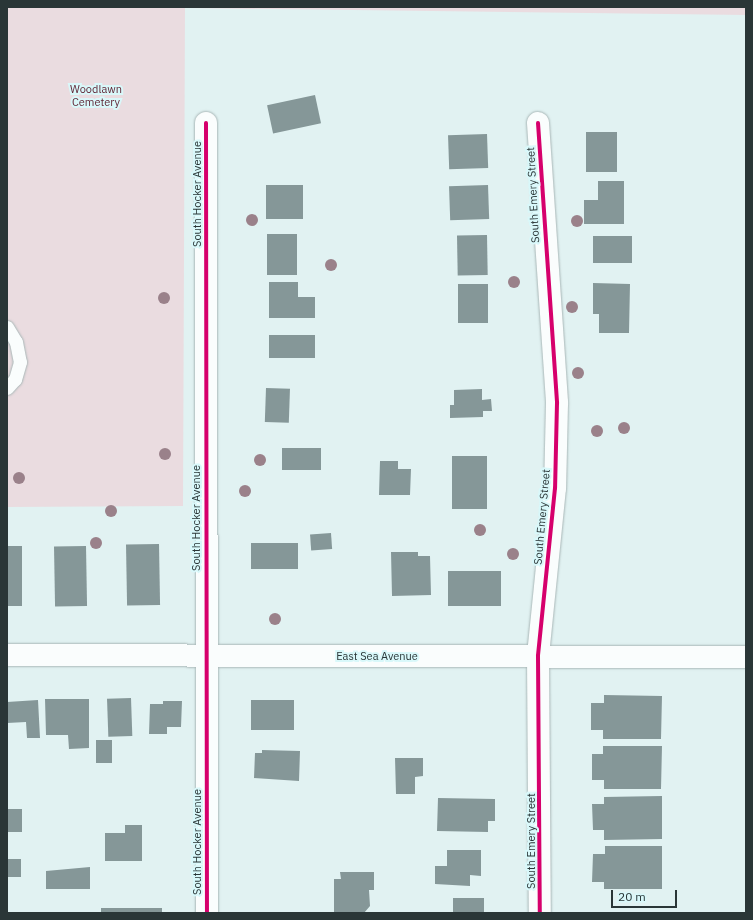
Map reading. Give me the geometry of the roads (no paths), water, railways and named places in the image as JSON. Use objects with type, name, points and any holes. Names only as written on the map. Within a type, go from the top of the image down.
[{"type":"street","name":"South Hocker Avenue","points":[[206,123],[205,655],[207,913]]},
{"type":"street","name":"South Emery Street","points":[[538,123],[557,403],[555,488],[538,656],[540,913]]},
{"type":"street","name":"East Sea Avenue","points":[[7,655],[746,657]]},
{"type":"lane","points":[[7,327],[16,342],[20,362],[15,379],[7,388]]},
{"type":"park label","name":"Woodlawn Cemetery","points":[[96,96]]}]
